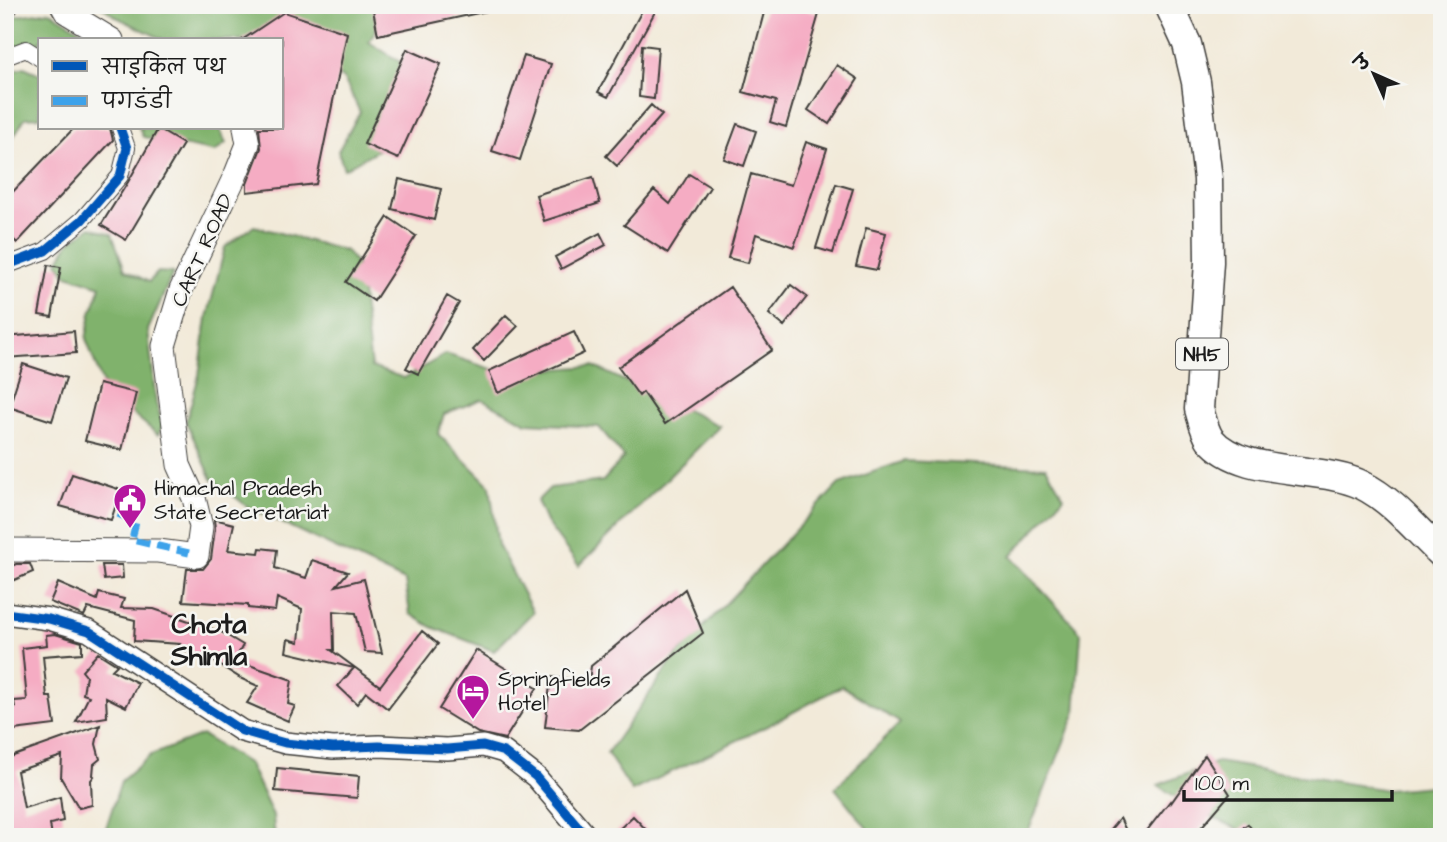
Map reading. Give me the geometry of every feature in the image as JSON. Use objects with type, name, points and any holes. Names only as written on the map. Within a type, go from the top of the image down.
[{"type":"highway","name":"NH5","points":[[1169,5],[1186,44],[1196,82],[1208,179],[1209,262],[1199,409],[1203,426],[1210,438],[1222,449],[1237,456],[1265,466],[1358,483],[1389,502],[1442,554]]},
{"type":"main road","points":[[62,5],[66,12],[109,38]]},
{"type":"main road","name":"CART ROAD","points":[[5,550],[158,551],[197,556],[201,527],[194,498],[179,466],[164,345],[181,290],[248,144],[245,130]]},
{"type":"street","points":[[5,57],[26,49],[38,57]]},
{"type":"street","points":[[5,266],[46,251],[82,220],[120,176],[127,148],[121,130]]},
{"type":"street","points":[[5,613],[49,619],[89,631],[242,731],[285,743],[333,748],[379,746],[447,749],[483,746],[504,752],[536,777],[587,837]]},
{"type":"green space","points":[[100,5],[396,5],[388,10],[369,42],[430,81],[404,135],[344,169],[338,151],[360,112],[344,79],[297,49],[284,51],[284,38],[160,38],[116,17]]},
{"type":"green space","points":[[488,5],[564,5],[557,13]]},
{"type":"green space","points":[[50,11],[93,38],[38,38],[38,48],[5,54],[5,22],[17,16]]},
{"type":"green space","points":[[24,67],[38,73],[38,117],[25,118],[12,139],[5,139],[5,73]]},
{"type":"green space","points":[[140,130],[220,130],[226,143],[215,152],[143,137]]},
{"type":"green space","points":[[254,226],[346,251],[359,268],[371,367],[404,378],[446,354],[504,373],[593,366],[720,426],[579,566],[546,522],[537,501],[550,488],[603,481],[624,457],[599,427],[527,423],[482,399],[444,414],[438,434],[490,486],[498,545],[533,612],[494,651],[432,627],[410,614],[405,581],[248,507],[212,479],[186,422],[199,375],[207,318],[225,247]]},
{"type":"green space","points":[[91,227],[112,234],[125,270],[149,282],[158,272],[173,273],[148,330],[156,403],[163,425],[158,435],[105,390],[86,339],[91,313],[101,286],[67,275],[58,262],[69,243]]},
{"type":"green space","points":[[904,461],[1046,467],[1064,497],[1011,556],[1081,633],[1075,714],[1026,837],[874,837],[835,788],[900,723],[842,686],[769,725],[632,791],[607,753],[676,656],[839,484]]},
{"type":"green space","points":[[202,735],[249,764],[273,816],[275,837],[108,837],[106,828],[121,781],[151,755]]},
{"type":"green space","points":[[1217,762],[1387,790],[1442,785],[1442,837],[1255,837],[1190,807],[1158,785]]},
{"type":"building","points":[[372,5],[491,5],[492,10],[378,35]]},
{"type":"building","points":[[645,5],[656,10],[608,97],[598,92]]},
{"type":"building","points":[[766,5],[788,5],[819,14],[786,127],[770,122],[776,101],[743,92]]},
{"type":"building","points":[[284,12],[347,33],[316,184],[247,192],[247,184],[261,148],[259,130],[284,130],[284,38],[245,38]]},
{"type":"building","points":[[642,45],[658,47],[654,99],[639,97]]},
{"type":"building","points":[[407,49],[441,64],[398,159],[364,144]]},
{"type":"building","points":[[524,56],[551,64],[520,160],[492,151]]},
{"type":"building","points":[[837,65],[858,79],[829,124],[808,110]]},
{"type":"building","points":[[651,105],[662,115],[617,166],[606,156]]},
{"type":"building","points":[[737,124],[756,131],[744,166],[724,159]]},
{"type":"building","points":[[72,130],[110,130],[113,140],[17,243],[5,231],[5,200]]},
{"type":"building","points":[[157,130],[183,144],[126,240],[101,225]]},
{"type":"building","points":[[806,142],[827,149],[794,247],[756,234],[748,263],[728,258],[751,174],[791,185]]},
{"type":"building","points":[[689,174],[710,187],[668,253],[624,225],[654,190],[670,204]]},
{"type":"building","points":[[593,177],[600,203],[544,221],[536,195]]},
{"type":"building","points":[[399,179],[441,189],[434,220],[392,209]]},
{"type":"building","points":[[836,184],[853,189],[833,253],[816,248]]},
{"type":"building","points":[[388,217],[416,236],[374,301],[346,282]]},
{"type":"building","points":[[866,228],[886,233],[877,270],[856,266]]},
{"type":"building","points":[[600,233],[606,245],[561,269],[555,257]]},
{"type":"building","points":[[48,265],[61,267],[52,317],[39,315]]},
{"type":"building","points":[[791,285],[807,297],[784,326],[769,314]]},
{"type":"building","points":[[730,287],[772,350],[665,424],[643,392],[639,396],[618,367]]},
{"type":"building","points":[[447,296],[459,303],[418,374],[406,368]]},
{"type":"building","points":[[506,315],[518,326],[484,361],[473,350]]},
{"type":"building","points":[[74,331],[76,353],[5,358],[5,337]]},
{"type":"building","points":[[574,332],[584,353],[498,393],[489,371]]},
{"type":"building","points":[[23,364],[66,378],[52,421],[9,407]]},
{"type":"building","points":[[99,384],[136,393],[122,450],[85,441]]},
{"type":"building","points":[[72,474],[121,490],[111,520],[60,506]]},
{"type":"building","points":[[214,519],[234,524],[228,550],[259,553],[260,548],[277,550],[275,568],[306,578],[312,560],[348,572],[336,586],[364,579],[382,653],[365,652],[356,613],[333,611],[334,650],[331,650],[380,686],[422,631],[438,644],[388,709],[366,692],[357,704],[338,686],[354,668],[286,652],[288,639],[299,642],[302,609],[277,598],[275,611],[248,608],[248,605],[183,601],[187,569],[203,569],[211,559]]},
{"type":"building","points":[[16,564],[30,564],[33,572],[5,584],[5,569]]},
{"type":"building","points":[[102,565],[122,565],[123,578],[104,580]]},
{"type":"building","points":[[58,583],[97,600],[99,593],[124,599],[121,608],[154,609],[221,632],[243,645],[235,660],[292,680],[288,704],[295,706],[288,721],[247,703],[258,686],[208,658],[178,648],[180,644],[134,641],[135,620],[88,608],[84,616],[50,602]]},
{"type":"building","points":[[685,589],[703,633],[579,730],[545,727],[551,677],[589,681],[591,666]]},
{"type":"building","points":[[55,634],[82,642],[82,653],[43,656],[47,697],[51,697],[55,725],[5,731],[5,708],[15,708],[14,701],[27,700],[22,648],[47,645],[46,635]]},
{"type":"building","points":[[476,650],[537,688],[505,739],[478,733],[439,709]]},
{"type":"building","points":[[98,653],[117,665],[112,670],[138,683],[126,707],[106,697],[107,717],[76,722],[89,696],[83,694],[86,676],[82,671]]},
{"type":"building","points":[[100,725],[96,744],[100,759],[94,764],[94,776],[91,780],[92,805],[79,808],[61,778],[62,756],[17,771],[24,808],[60,797],[63,821],[50,824],[52,837],[5,837],[5,759]]},
{"type":"building","points":[[1205,755],[1230,794],[1193,837],[1142,837],[1170,801],[1171,803]]},
{"type":"building","points":[[277,768],[359,776],[357,798],[275,791]]},
{"type":"building","points":[[633,816],[653,837],[611,837]]},
{"type":"building","points":[[1120,818],[1129,837],[1104,837]]},
{"type":"building","points":[[1248,824],[1257,837],[1229,837]]},
{"type":"marked path","points":[[118,514],[136,522],[132,540],[189,553]]},
{"type":"cycle path","points":[[5,266],[45,251],[82,220],[120,176],[127,148],[121,130]]},
{"type":"cycle path","points":[[5,613],[49,619],[89,631],[242,731],[285,743],[333,748],[379,746],[447,749],[483,746],[504,752],[536,777],[587,837]]},
{"type":"place","name":"Himachal Pradesh State Secretariat","points":[[130,530]]},
{"type":"place","name":"Springfields Hotel","points":[[473,721]]},
{"type":"district","name":"Chota Shimla","points":[[209,639]]}]
